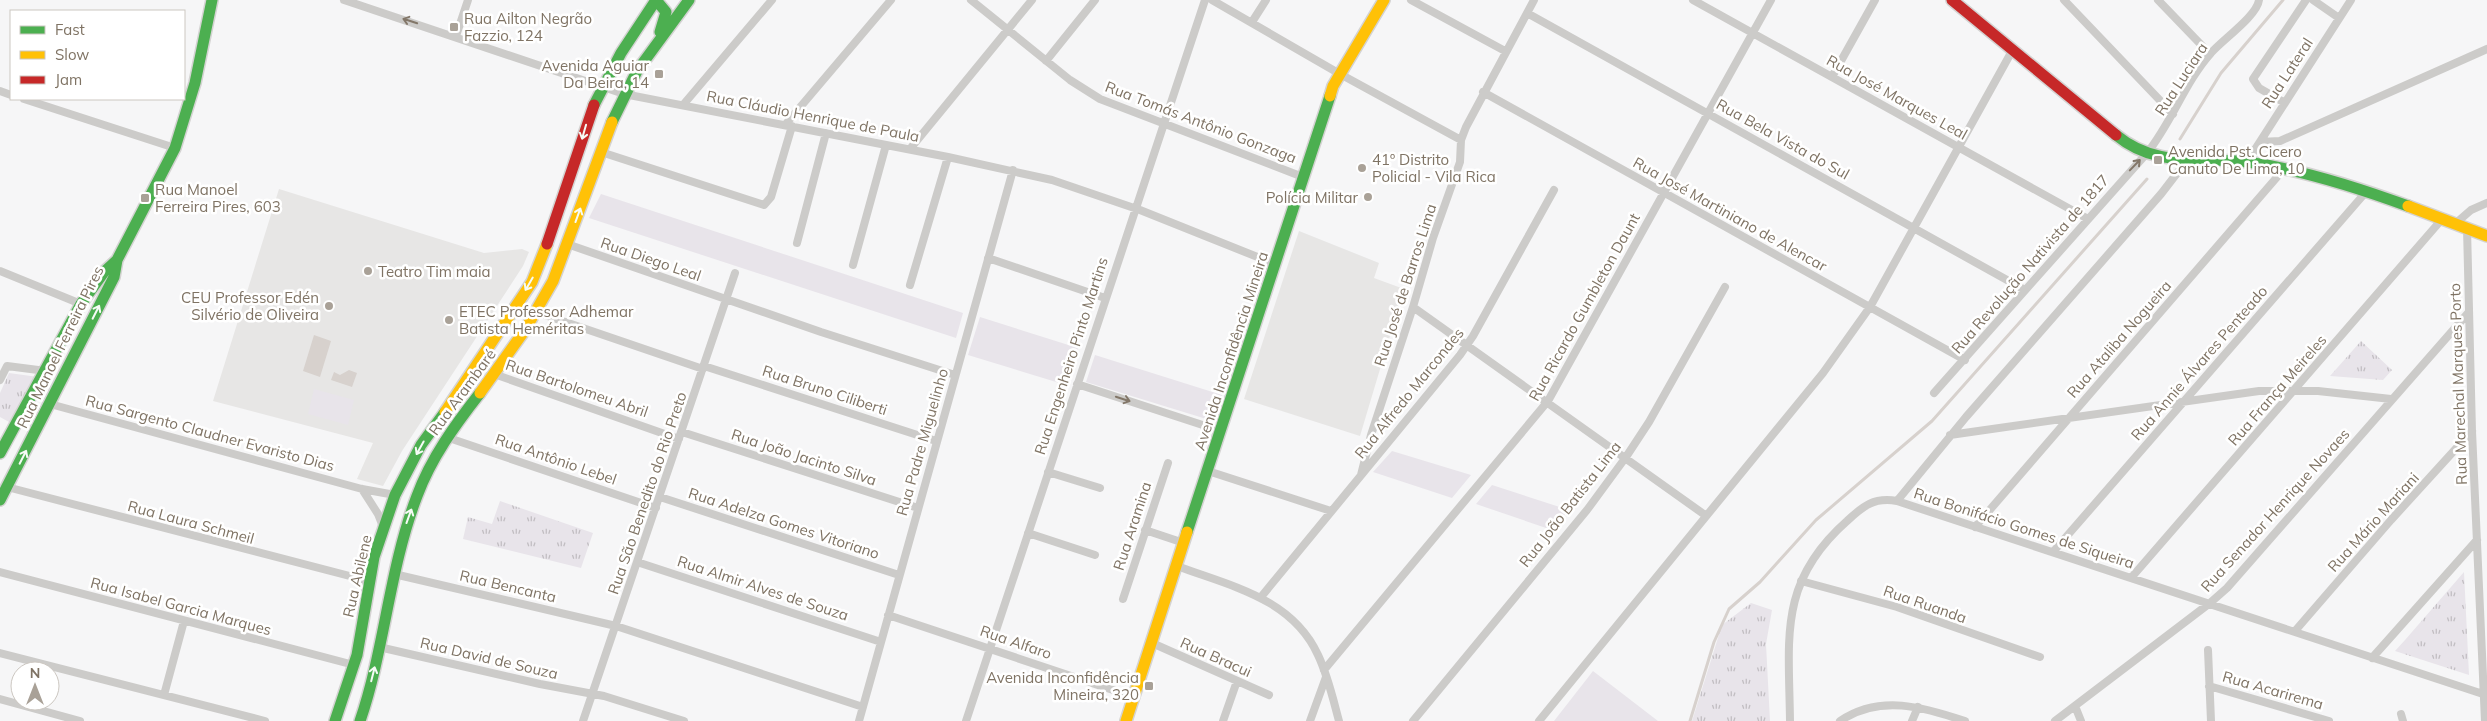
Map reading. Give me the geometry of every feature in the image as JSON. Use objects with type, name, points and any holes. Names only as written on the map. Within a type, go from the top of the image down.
[{"type":"main road","points":[[656,0],[666,8],[667,14],[660,30],[660,38]]},
{"type":"main road","name":"Rua Arambaré","points":[[395,495],[421,445],[477,367],[532,282],[544,253],[588,118],[602,86],[656,0]]},
{"type":"main road","points":[[660,38],[689,0]]},
{"type":"main road","name":"Avenida Inconfidência Mineira","points":[[1126,721],[1333,86],[1384,0]]},
{"type":"main road","name":"Rua Manoel Ferreira Pires","points":[[0,500],[63,380],[114,277],[117,260],[175,148],[195,83],[209,1]]},
{"type":"main road","points":[[1958,2],[2012,51],[2114,134],[2127,144],[2147,153],[2166,158],[2247,162],[2284,170],[2366,192],[2443,218],[2487,236]]},
{"type":"main road","name":"Rua Arambaré","points":[[360,721],[379,647],[406,526],[417,494],[433,458],[446,437],[507,356],[536,312],[568,244],[600,152],[624,94],[660,38]]},
{"type":"main road","name":"Rua Manoel Ferreira Pires","points":[[1,448],[82,304],[104,272],[117,260]]},
{"type":"main road","points":[[504,325],[500,349],[507,356]]},
{"type":"main road","points":[[52,360],[56,369],[68,368]]},
{"type":"main road","points":[[46,371],[55,372],[63,380]]},
{"type":"main road","name":"Rua Abilene","points":[[354,665],[368,582],[395,495]]},
{"type":"main road","points":[[335,721],[354,665]]},
{"type":"street","name":"Rua Cláudio Henrique de Paula","points":[[344,0],[456,36],[624,94],[1013,170],[1080,188],[1275,264]]},
{"type":"street","points":[[456,36],[468,0]]},
{"type":"street","points":[[683,105],[772,0]]},
{"type":"street","points":[[600,152],[764,205],[772,197],[789,126],[890,0]]},
{"type":"street","name":"Rua Tomás Antônio Gonzaga","points":[[972,0],[1046,61],[1100,99],[1303,177]]},
{"type":"street","points":[[910,149],[1032,0]]},
{"type":"street","points":[[1046,61],[1095,0]]},
{"type":"street","name":"Rua Engenheiro Pinto Martins","points":[[966,721],[1204,0]]},
{"type":"street","points":[[1212,0],[1340,74],[1461,140]]},
{"type":"street","points":[[1252,22],[1266,0]]},
{"type":"street","points":[[1411,0],[1505,51]]},
{"type":"street","name":"Rua José de Barros Lima","points":[[1362,475],[1373,431],[1413,308],[1433,238],[1460,162],[1461,140],[1483,92],[1534,0]]},
{"type":"street","name":"Rua José Marques Leal","points":[[1692,0],[2088,219]]},
{"type":"street","name":"Rua Ricardo Gumbleton Daunt","points":[[1310,721],[1325,674],[1548,401],[1771,0]]},
{"type":"street","points":[[1832,77],[1875,0]]},
{"type":"street","points":[[2064,0],[2173,114]]},
{"type":"street","points":[[2158,0],[2210,54]]},
{"type":"street","name":"Rua Luciara","points":[[2147,153],[2210,54],[2253,12],[2259,0]]},
{"type":"street","points":[[2285,103],[2260,88],[2253,79],[2306,0]]},
{"type":"street","points":[[2313,0],[2339,18]]},
{"type":"street","name":"Rua Lateral","points":[[2247,162],[2351,0]]},
{"type":"street","name":"Rua Bela Vista do Sul","points":[[1527,13],[2026,290]]},
{"type":"street","points":[[2260,142],[2280,141],[2487,49]]},
{"type":"street","points":[[1539,721],[1705,515],[1823,373],[1870,308],[2012,51]]},
{"type":"street","name":"Rua José Martiniano de Alencar","points":[[1483,92],[1965,360]]},
{"type":"street","points":[[27,100],[175,148]]},
{"type":"street","points":[[797,244],[826,133]]},
{"type":"street","points":[[852,265],[886,145]]},
{"type":"street","name":"Rua Revolução Nativista de 1817","points":[[1934,393],[2147,153]]},
{"type":"street","points":[[910,285],[948,157]]},
{"type":"street","name":"Rua Bonifácio Gomes de Siqueira","points":[[2188,159],[2161,194],[1950,435],[1897,500],[2484,694]]},
{"type":"street","name":"Rua Padre Miguelinho","points":[[859,721],[1013,170]]},
{"type":"street","name":"Rua Ataliba Nogueira","points":[[1976,526],[2284,170]]},
{"type":"street","name":"Rua Alfredo Marcondes","points":[[1261,597],[1467,345],[1554,190]]},
{"type":"street","name":"Rua Annie Álvares Penteado","points":[[2053,552],[2366,192]]},
{"type":"street","points":[[2461,225],[2471,210],[2487,203]]},
{"type":"street","name":"Rua França Meireles","points":[[2131,578],[2443,218]]},
{"type":"street","name":"Rua Marechal Marques Porto","points":[[2461,225],[2468,312],[2485,721]]},
{"type":"street","name":"Rua Diego Leal","points":[[568,244],[726,300],[955,375]]},
{"type":"street","points":[[988,258],[1105,298]]},
{"type":"street","points":[[0,271],[82,304]]},
{"type":"street","name":"Rua São Benedito do Rio Preto","points":[[583,721],[735,273]]},
{"type":"street","name":"Rua João Batista Lima","points":[[1413,721],[1587,510],[1626,458],[1671,385],[1725,287]]},
{"type":"street","points":[[1413,308],[1548,401],[1705,515]]},
{"type":"street","name":"Rua Bruno Ciliberti","points":[[536,312],[936,441]]},
{"type":"street","name":"Rua Senador Henrique Novaes","points":[[2055,721],[2210,603],[2302,503],[2468,312]]},
{"type":"street","points":[[0,380],[7,366],[46,371]]},
{"type":"street","name":"Rua Bartolomeu Abril","points":[[494,374],[681,435]]},
{"type":"street","points":[[1077,384],[1221,431]]},
{"type":"street","points":[[1950,435],[2068,419],[2185,400],[2260,391],[2295,390],[2391,399]]},
{"type":"street","name":"Rua Sargento Claudner Evaristo Dias","points":[[50,404],[362,489],[395,495]]},
{"type":"street","name":"Rua Mário Mariani","points":[[2295,631],[2472,432]]},
{"type":"street","name":"Rua João Jacinto Silva","points":[[681,435],[918,508]]},
{"type":"street","name":"Rua Antônio Lebel","points":[[446,437],[656,508]]},
{"type":"street","name":"Rua Aramina","points":[[1122,599],[1168,462]]},
{"type":"street","points":[[1208,471],[1331,511]]},
{"type":"street","points":[[1048,472],[1100,488]]},
{"type":"street","name":"Rua Laura Schmeil","points":[[7,487],[368,582]]},
{"type":"street","points":[[362,489],[378,514],[384,529]]},
{"type":"street","name":"Rua Adelza Gomes Vitoriano","points":[[660,497],[899,575]]},
{"type":"street","points":[[1790,721],[1789,620],[1801,581],[1814,557],[1830,537],[1865,505],[1880,499],[1897,500]]},
{"type":"street","points":[[1145,530],[1184,543]]},
{"type":"street","points":[[1028,533],[1095,556]]},
{"type":"street","points":[[2372,658],[2477,540]]},
{"type":"street","name":"Rua Almir Alves de Souza","points":[[637,562],[881,642]]},
{"type":"street","points":[[1177,566],[1261,597],[1283,610],[1312,643],[1325,674],[1339,721]]},
{"type":"street","name":"Rua Isabel Garcia Marques","points":[[0,572],[354,665]]},
{"type":"street","name":"Rua Bencanta","points":[[394,574],[616,626],[863,707]]},
{"type":"street","name":"Rua Ruanda","points":[[1801,581],[1897,608],[2040,657]]},
{"type":"street","name":"Rua Alfaro","points":[[888,615],[1134,697]]},
{"type":"street","points":[[164,695],[184,621]]},
{"type":"street","name":"Rua Bracui","points":[[1152,643],[1269,695]]},
{"type":"street","name":"Rua David de Souza","points":[[379,647],[592,694],[684,721]]},
{"type":"street","points":[[2208,650],[2208,686],[2211,721]]},
{"type":"street","points":[[0,653],[265,721]]},
{"type":"street","points":[[1222,721],[1237,681]]},
{"type":"street","name":"Rua Acarirema","points":[[2208,686],[2329,721]]},
{"type":"street","points":[[0,700],[80,721]]},
{"type":"street","points":[[1840,721],[1851,713],[1876,706],[1900,704],[1918,707],[1965,721]]},
{"type":"street","points":[[2075,706],[2081,721]]},
{"type":"street","points":[[1912,721],[1918,707]]},
{"type":"shaded area","name":"CEU Professor Edén Silvério de Oliveira","points":[[279,189],[484,253],[522,249],[529,252],[523,266],[402,451],[383,486],[357,479],[373,443],[213,401]]},
{"type":"shaded area","points":[[1299,231],[1379,263],[1374,278],[1404,289],[1360,436],[1244,399]]},
{"type":"shaded area","points":[[314,335],[331,341],[320,377],[303,371]]},
{"type":"shaded area","points":[[349,370],[357,373],[352,387],[331,380],[334,372],[340,375]]},
{"type":"green space","points":[[601,194],[963,313],[956,338],[589,218]]},
{"type":"green space","points":[[980,317],[1078,348],[1066,385],[968,355]]},
{"type":"green space","points":[[2361,341],[2392,370],[2383,380],[2330,376]]},
{"type":"green space","points":[[1095,355],[1222,395],[1213,421],[1086,382]]},
{"type":"green space","points":[[9,373],[38,377],[9,422],[0,417],[0,393]]},
{"type":"green space","points":[[314,389],[354,400],[348,425],[308,414]]},
{"type":"green space","points":[[1392,451],[1471,475],[1452,498],[1373,472]]},
{"type":"green space","points":[[1492,485],[1569,510],[1552,530],[1476,504]]},
{"type":"green space","points":[[500,501],[593,533],[581,568],[463,539],[468,517],[492,524]]},
{"type":"green space","points":[[2464,572],[2469,675],[2395,651],[2405,640]]},
{"type":"green space","points":[[1751,603],[1772,610],[1766,644],[1770,721],[1692,721],[1722,625]]},
{"type":"green space","points":[[1593,671],[1658,721],[1554,721]]},
{"type":"waterway","points":[[2180,139],[2221,73],[2283,0]]},
{"type":"waterway","points":[[1690,721],[1714,642],[1729,609],[1760,582],[1816,520],[1932,421],[2147,179]]},
{"type":"traffic: fast","points":[[0,500],[114,277],[117,260],[175,148],[195,83],[212,0]]},
{"type":"traffic: fast","points":[[656,0],[666,12],[660,32]]},
{"type":"traffic: fast","points":[[594,105],[621,53],[656,0]]},
{"type":"traffic: fast","points":[[612,122],[637,71],[689,0]]},
{"type":"traffic: fast","points":[[1187,532],[1330,96]]},
{"type":"traffic: fast","points":[[2116,135],[2131,146],[2163,157],[2267,165],[2329,180],[2408,206]]},
{"type":"traffic: fast","points":[[0,453],[81,304],[104,272],[117,260]]},
{"type":"traffic: fast","points":[[360,721],[376,665],[400,552],[417,496],[429,468],[444,442],[480,393]]},
{"type":"traffic: fast","points":[[335,721],[357,655],[374,557],[395,495],[421,445],[445,412]]},
{"type":"traffic: slow","points":[[1330,96],[1333,86],[1384,0]]},
{"type":"traffic: slow","points":[[480,393],[525,330],[553,281],[612,122]]},
{"type":"traffic: slow","points":[[2408,206],[2487,236]]},
{"type":"traffic: slow","points":[[445,412],[532,282],[547,244]]},
{"type":"traffic: slow","points":[[1126,721],[1187,532]]},
{"type":"traffic: jam","points":[[1952,0],[2116,135]]},
{"type":"traffic: jam","points":[[547,244],[594,105]]},
{"type":"place","name":"Rua Ailton Negrão Fazzio, 124","points":[[454,27]]},
{"type":"place","name":"Avenida Aguiar Da Beira, 14","points":[[659,74]]},
{"type":"place","name":"Avenida Pst. Cicero Canuto De Lima, 10","points":[[2158,160]]},
{"type":"place","name":"41º Distrito Policial - Vila Rica","points":[[1362,168]]},
{"type":"place","name":"Polícia Militar","points":[[1368,197]]},
{"type":"place","name":"Rua Manoel Ferreira Pires, 603","points":[[145,198]]},
{"type":"place","name":"Teatro Tim maia","points":[[368,271]]},
{"type":"place","name":"CEU Professor Edén Silvério de Oliveira","points":[[329,306]]},
{"type":"place","name":"ETEC Professor Adhemar Batista Heméritas","points":[[449,320]]},
{"type":"place","name":"Avenida Inconfidência Mineira, 320","points":[[1149,686]]}]
